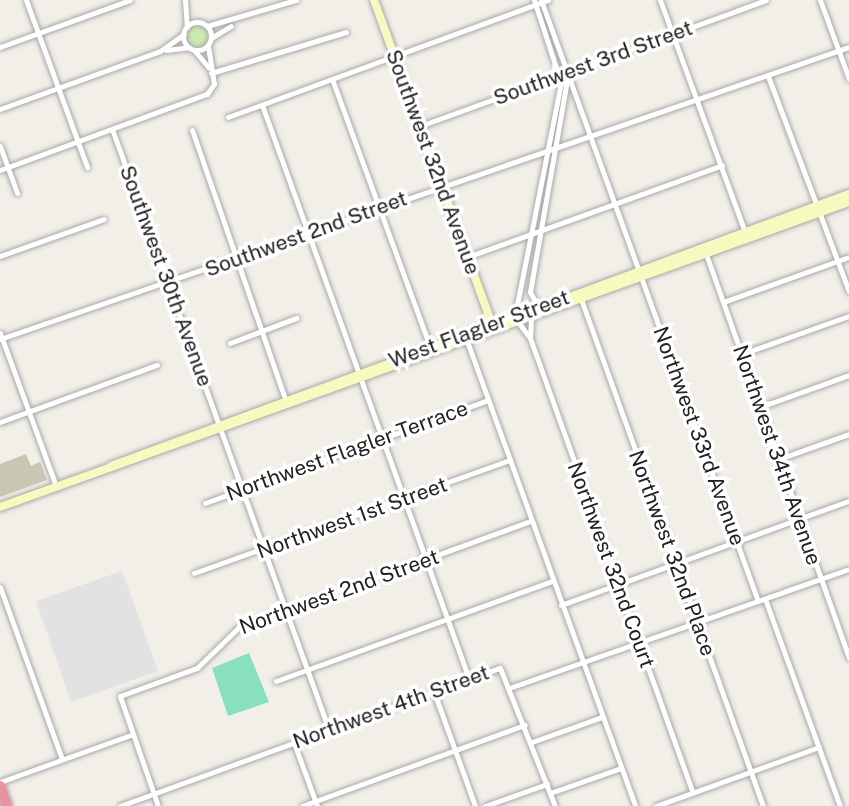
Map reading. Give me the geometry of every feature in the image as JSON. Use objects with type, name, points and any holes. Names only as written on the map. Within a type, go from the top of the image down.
[{"type":"highway","points":[[0,784],[5,806]]},
{"type":"highway","points":[[0,800],[5,806]]},
{"type":"main road","name":"Southwest 32nd Avenue","points":[[374,0],[492,324]]},
{"type":"main road","name":"West Flagler Street","points":[[111,466],[153,455],[295,395],[360,376],[430,347],[503,328],[538,307],[706,254],[819,209],[849,194]]},
{"type":"main road","name":"West Flagler Street","points":[[0,506],[163,444],[221,426],[463,339],[492,324],[531,318],[746,232],[849,202]]},
{"type":"main road","points":[[492,324],[503,328]]},
{"type":"main road","points":[[153,455],[163,444]]},
{"type":"street","name":"Southwest 30th Avenue","points":[[26,0],[87,167]]},
{"type":"street","points":[[0,47],[130,0]]},
{"type":"street","points":[[187,9],[200,23],[207,26],[243,19],[296,0]]},
{"type":"street","points":[[660,0],[746,232]]},
{"type":"street","name":"Southwest 3rd Street","points":[[420,126],[766,0]]},
{"type":"street","points":[[820,0],[849,79]]},
{"type":"street","points":[[160,51],[184,34],[187,27],[187,9],[184,1]]},
{"type":"street","points":[[228,117],[540,1]]},
{"type":"street","name":"Northwest 33rd Avenue","points":[[540,1],[564,74],[577,101],[615,204],[736,542],[762,600],[840,806]]},
{"type":"street","points":[[0,170],[207,94],[214,87],[208,45],[211,38],[243,19]]},
{"type":"street","points":[[187,27],[200,23]]},
{"type":"street","points":[[207,26],[211,38]]},
{"type":"street","points":[[210,71],[346,32]]},
{"type":"street","points":[[184,34],[191,48],[210,71]]},
{"type":"street","points":[[0,108],[160,51],[208,45]]},
{"type":"street","name":"Southwest 2nd Street","points":[[1,337],[169,284],[378,207],[849,47]]},
{"type":"street","points":[[517,319],[538,232],[564,102],[564,74]]},
{"type":"street","points":[[554,148],[564,74]]},
{"type":"street","points":[[768,76],[849,291]]},
{"type":"street","points":[[332,79],[430,347]]},
{"type":"street","points":[[564,102],[577,101]]},
{"type":"street","points":[[262,105],[469,679]]},
{"type":"street","name":"Southwest 30th Avenue","points":[[113,129],[329,730]]},
{"type":"street","points":[[192,130],[286,388],[285,399]]},
{"type":"street","points":[[0,146],[17,193]]},
{"type":"street","points":[[467,257],[722,166]]},
{"type":"street","points":[[0,257],[104,219]]},
{"type":"street","points":[[538,232],[530,295],[538,307]]},
{"type":"street","name":"Northwest 34th Avenue","points":[[706,254],[849,657]]},
{"type":"street","points":[[723,303],[849,257]]},
{"type":"street","name":"Northwest 32nd Place","points":[[581,299],[763,806]]},
{"type":"street","points":[[742,354],[849,316]]},
{"type":"street","points":[[230,343],[296,318]]},
{"type":"street","name":"Northwest 32nd Court","points":[[530,338],[531,318]]},
{"type":"street","name":"Northwest 32nd Court","points":[[517,319],[530,338],[693,792]]},
{"type":"street","points":[[1,337],[56,486]]},
{"type":"street","points":[[463,339],[488,400],[635,806]]},
{"type":"street","points":[[0,422],[157,365]]},
{"type":"street","points":[[760,407],[849,375]]},
{"type":"street","points":[[286,388],[295,395]]},
{"type":"street","name":"Northwest Flagler Terrace","points":[[205,503],[488,400]]},
{"type":"street","points":[[779,459],[849,434]]},
{"type":"street","name":"Northwest 1st Street","points":[[194,573],[510,460]]},
{"type":"street","points":[[561,605],[849,502]]},
{"type":"street","name":"Northwest 2nd Street","points":[[133,734],[120,696],[197,668],[228,634],[286,610],[531,521]]},
{"type":"street","name":"Northwest 4th Street","points":[[120,806],[500,668],[512,687],[640,645],[849,569]]},
{"type":"street","points":[[275,681],[553,582]]},
{"type":"street","points":[[0,587],[62,759]]},
{"type":"street","points":[[839,631],[849,627]]},
{"type":"street","points":[[512,687],[555,806]]},
{"type":"street","points":[[434,692],[475,806]]},
{"type":"street","points":[[532,742],[602,717]]},
{"type":"street","points":[[302,806],[317,804],[526,725]]},
{"type":"street","points":[[0,784],[133,734],[158,806]]},
{"type":"street","points":[[294,743],[317,804]]},
{"type":"street","points":[[656,806],[819,747]]},
{"type":"street","points":[[550,793],[621,768]]},
{"type":"street","points":[[485,806],[547,784]]},
{"type":"shaded area","points":[[26,454],[31,466],[40,462],[47,480],[0,497],[0,464]]},
{"type":"shaded area","points":[[122,571],[158,671],[71,702],[36,601]]},
{"type":"green space","points":[[197,26],[205,29],[208,37],[205,45],[197,48],[189,45],[186,37],[189,29]]},
{"type":"green space","points":[[249,653],[269,702],[228,716],[212,668]]}]
